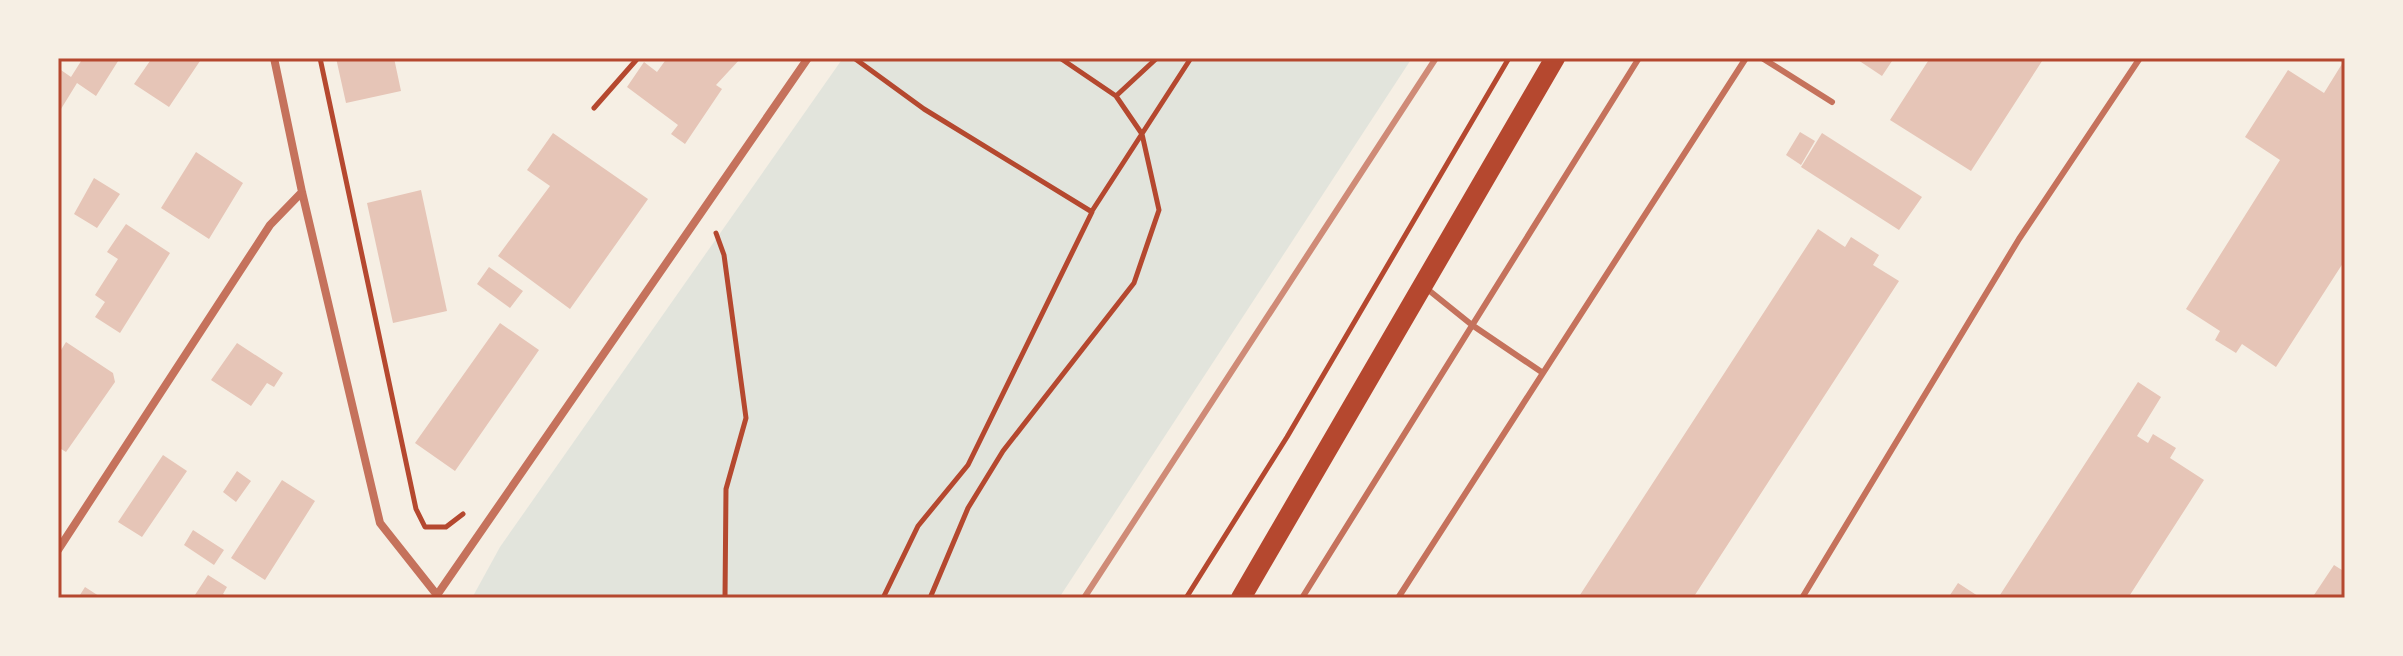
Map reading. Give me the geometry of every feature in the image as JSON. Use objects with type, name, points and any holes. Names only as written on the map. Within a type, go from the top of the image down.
[{"type":"main road","points":[[1241,598],[1555,58]]},
{"type":"street","points":[[274,58],[302,192],[380,523],[436,596],[808,58]]},
{"type":"street","points":[[58,550],[270,225],[302,192]]},
{"type":"lane","points":[[1302,598],[1639,58]]},
{"type":"lane","points":[[1398,598],[1746,58]]},
{"type":"lane","points":[[1762,58],[1832,102]]},
{"type":"lane","points":[[1802,598],[2019,239],[2140,58]]},
{"type":"lane","points":[[1421,284],[1472,325],[1543,373]]},
{"type":"path","points":[[320,58],[416,509],[425,527],[446,527],[463,514]]},
{"type":"path","points":[[594,108],[638,58]]},
{"type":"path","points":[[854,58],[924,109],[1092,212]]},
{"type":"path","points":[[930,598],[968,508],[1003,451],[1134,283],[1159,210],[1142,134],[1116,96],[1060,58]]},
{"type":"path","points":[[1116,96],[1157,58]]},
{"type":"path","points":[[883,598],[918,526],[968,465],[1092,212],[1191,58]]},
{"type":"path","points":[[1186,598],[1287,437],[1509,58]]},
{"type":"path","points":[[716,233],[724,255],[746,418],[726,489],[725,598]]},
{"type":"shaded area","points":[[843,58],[1412,58],[1059,598],[472,598],[500,547]]},
{"type":"building","points":[[83,58],[120,58],[96,96],[77,83],[61,109],[58,68],[71,77]]},
{"type":"building","points":[[152,58],[202,58],[169,107],[134,84]]},
{"type":"building","points":[[336,58],[394,58],[401,91],[346,103]]},
{"type":"building","points":[[667,58],[741,58],[716,85],[722,89],[685,144],[671,134],[678,125],[627,87],[644,62],[657,72]]},
{"type":"building","points":[[1855,58],[1894,58],[1882,76]]},
{"type":"building","points":[[1930,58],[2044,58],[1971,171],[1890,120]]},
{"type":"building","points":[[2345,59],[2345,260],[2276,367],[2242,344],[2236,353],[2215,340],[2220,331],[2186,309],[2280,160],[2245,137],[2288,70],[2324,93]]},
{"type":"building","points":[[1800,132],[1815,141],[1801,165],[1786,155]]},
{"type":"building","points":[[553,133],[648,199],[570,309],[498,256],[550,186],[527,170]]},
{"type":"building","points":[[1822,133],[1922,197],[1899,230],[1801,167]]},
{"type":"building","points":[[196,152],[243,183],[209,239],[161,208]]},
{"type":"building","points":[[94,178],[120,194],[97,228],[74,214]]},
{"type":"building","points":[[421,190],[447,311],[393,323],[367,203]]},
{"type":"building","points":[[126,224],[170,253],[120,333],[95,317],[105,302],[95,295],[118,259],[107,252]]},
{"type":"building","points":[[1818,229],[1845,247],[1851,237],[1879,255],[1873,265],[1899,281],[1693,598],[1578,598]]},
{"type":"building","points":[[489,267],[523,291],[510,308],[477,284]]},
{"type":"building","points":[[500,323],[539,350],[455,471],[415,443]]},
{"type":"building","points":[[66,342],[113,373],[115,382],[66,452],[58,447],[58,387],[61,382],[58,380],[58,355]]},
{"type":"building","points":[[237,343],[283,373],[274,387],[267,383],[251,406],[211,380]]},
{"type":"building","points":[[2138,382],[2161,397],[2137,436],[2148,443],[2153,434],[2176,448],[2170,458],[2204,480],[2128,598],[1998,598]]},
{"type":"building","points":[[163,455],[187,471],[142,537],[118,522]]},
{"type":"building","points":[[237,471],[251,481],[236,502],[223,492]]},
{"type":"building","points":[[282,480],[315,501],[265,580],[231,558]]},
{"type":"building","points":[[193,530],[224,550],[214,565],[184,545]]},
{"type":"building","points":[[2334,565],[2345,572],[2345,598],[2312,598]]},
{"type":"building","points":[[208,575],[227,587],[223,594],[230,598],[193,598]]},
{"type":"building","points":[[1958,583],[1981,598],[1948,598]]},
{"type":"building","points":[[85,587],[102,598],[78,598]]},
{"type":"railway","points":[[1084,598],[1436,58]]}]
